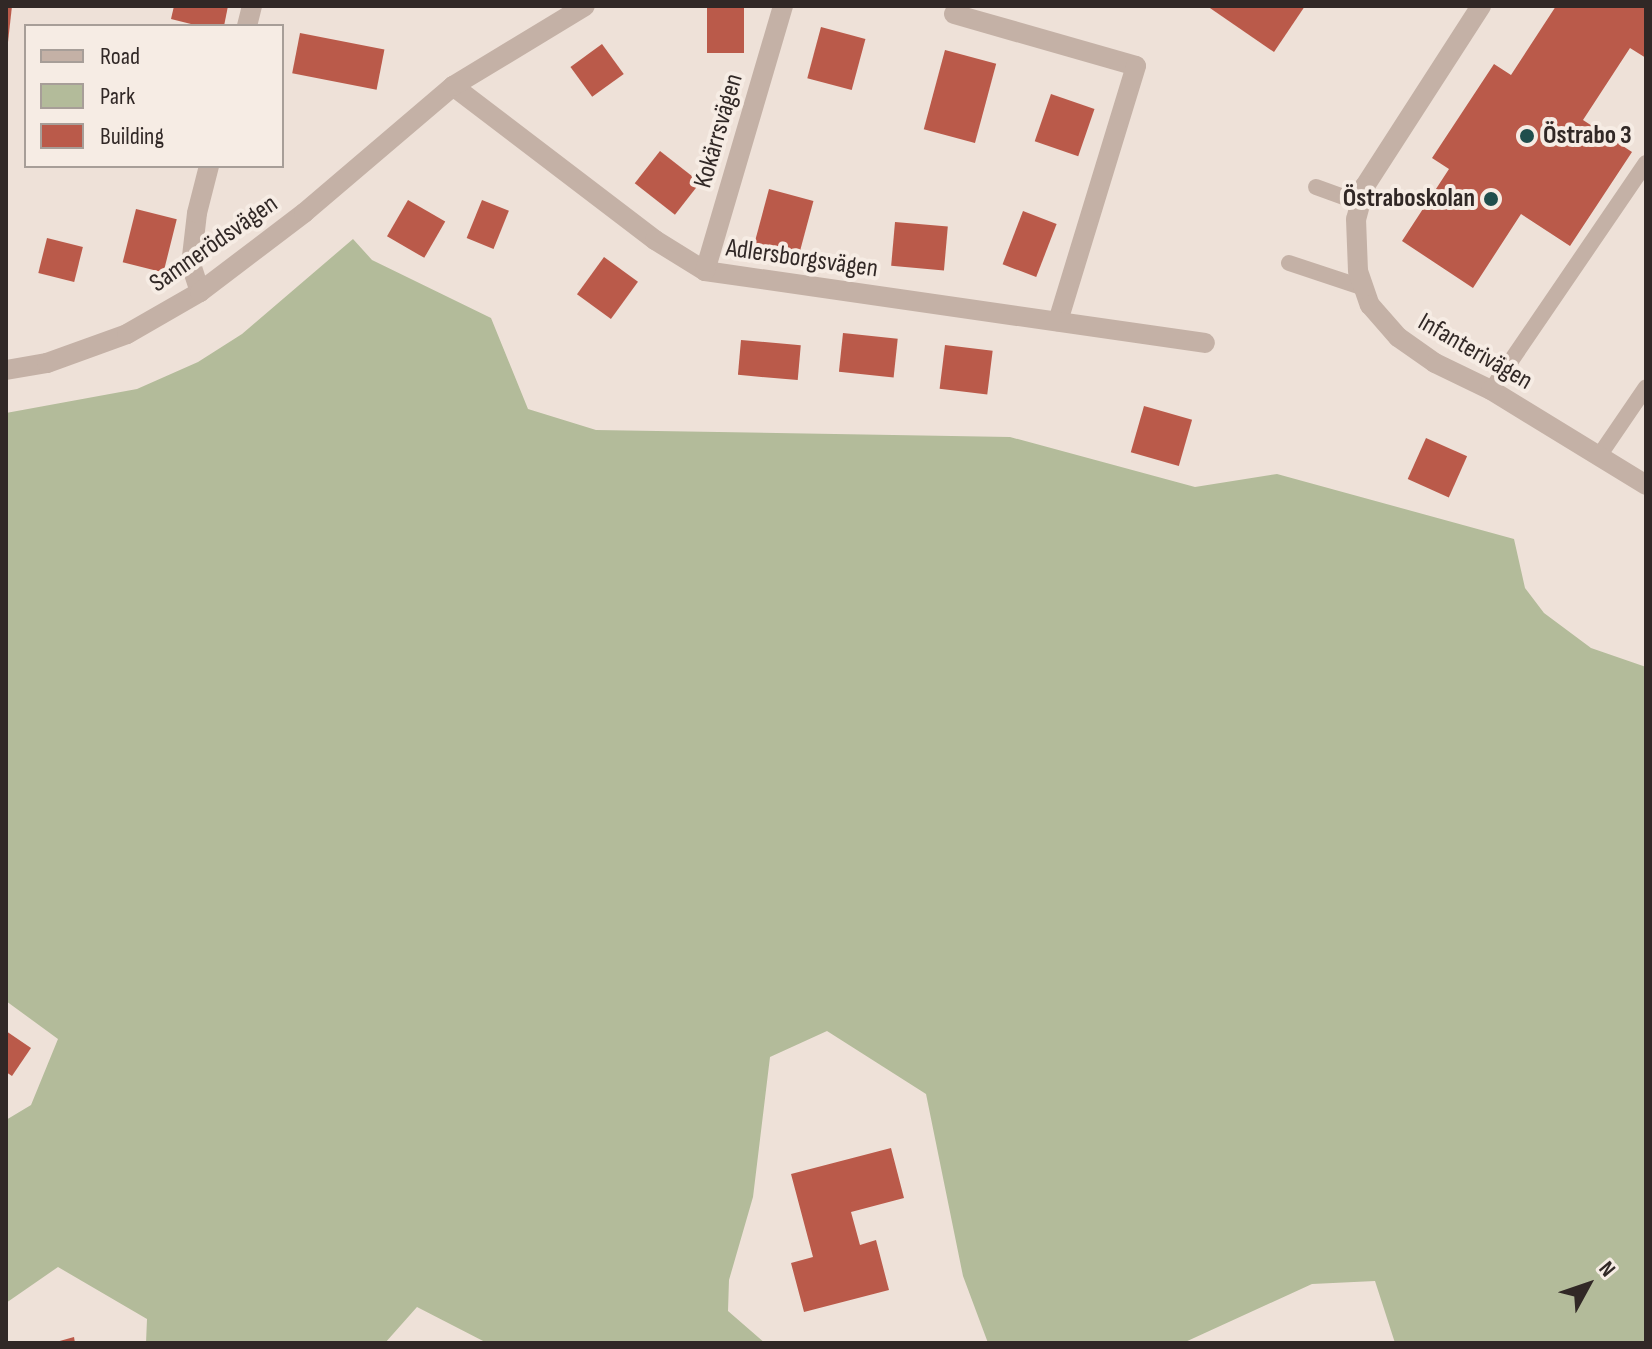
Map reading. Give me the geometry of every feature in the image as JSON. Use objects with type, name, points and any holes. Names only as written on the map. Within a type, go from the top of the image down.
[{"type":"street","name":"Samnerödsvägen","points":[[6,370],[47,363],[127,334],[200,292],[304,213],[453,86],[585,6]]},
{"type":"street","name":"Kokärrsvägen","points":[[705,271],[783,6]]},
{"type":"street","name":"Infanterivägen","points":[[1481,6],[1387,147],[1360,203],[1355,254],[1364,288],[1370,305],[1398,337],[1435,363],[1491,390],[1646,485]]},
{"type":"street","points":[[954,14],[1136,66],[1058,321]]},
{"type":"street","name":"Adlersborgsvägen","points":[[453,86],[655,240],[705,271],[1205,343]]},
{"type":"street","points":[[200,292],[191,265],[197,213],[208,168]]},
{"type":"lane","points":[[1491,390],[1646,163]]},
{"type":"lane","points":[[1316,187],[1360,203]]},
{"type":"lane","points":[[1289,263],[1364,288]]},
{"type":"lane","points":[[1599,456],[1646,387]]},
{"type":"green space","points":[[353,239],[372,260],[491,318],[528,409],[596,430],[1010,437],[1195,487],[1277,474],[1514,539],[1525,588],[1544,613],[1591,648],[1646,667],[1646,1343],[1395,1343],[1375,1281],[1312,1284],[1183,1343],[988,1343],[963,1276],[926,1094],[827,1031],[770,1057],[753,1197],[729,1280],[728,1311],[765,1343],[487,1343],[417,1307],[385,1343],[146,1343],[147,1319],[58,1267],[6,1303],[6,1120],[31,1105],[58,1039],[6,1001],[6,413],[137,389],[198,362],[242,334]]},
{"type":"building","points":[[6,6],[12,6],[8,42],[6,42]]},
{"type":"building","points":[[174,6],[228,6],[224,24],[191,24],[171,19]]},
{"type":"building","points":[[707,6],[744,6],[744,53],[707,53]]},
{"type":"building","points":[[1207,6],[1305,6],[1274,52]]},
{"type":"building","name":"Östrabo 3","points":[[1556,6],[1646,6],[1646,58],[1630,48],[1583,120],[1632,152],[1570,246],[1521,214],[1473,288],[1402,241],[1449,169],[1432,158],[1494,64],[1511,75]]},
{"type":"building","points":[[821,27],[865,39],[852,90],[807,78]]},
{"type":"building","points":[[300,33],[384,49],[377,90],[292,73]]},
{"type":"building","points":[[602,44],[624,74],[592,97],[570,67]]},
{"type":"building","points":[[945,50],[996,64],[975,143],[924,129]]},
{"type":"building","points":[[1051,94],[1094,109],[1078,156],[1035,141]]},
{"type":"building","points":[[660,151],[700,182],[675,215],[635,183]]},
{"type":"building","points":[[769,189],[813,201],[798,257],[754,245]]},
{"type":"building","points":[[408,200],[445,221],[424,258],[387,236]]},
{"type":"building","points":[[482,200],[509,211],[494,249],[467,238]]},
{"type":"building","points":[[136,209],[177,219],[163,273],[123,262]]},
{"type":"building","points":[[1023,211],[1057,224],[1036,277],[1003,264]]},
{"type":"building","points":[[895,222],[948,227],[944,270],[891,266]]},
{"type":"building","points":[[47,238],[83,247],[74,282],[38,273]]},
{"type":"building","points":[[604,257],[638,282],[611,319],[577,294]]},
{"type":"building","points":[[843,333],[898,339],[894,378],[839,372]]},
{"type":"building","points":[[741,340],[801,345],[798,380],[738,375]]},
{"type":"building","points":[[945,345],[993,351],[987,395],[940,389]]},
{"type":"building","points":[[1144,406],[1192,420],[1179,466],[1131,452]]},
{"type":"building","points":[[1426,438],[1467,456],[1449,497],[1408,479]]},
{"type":"building","points":[[6,1031],[31,1048],[12,1076],[6,1072]]},
{"type":"building","points":[[891,1148],[904,1198],[851,1212],[860,1245],[876,1240],[889,1290],[804,1312],[791,1263],[813,1257],[791,1174]]},
{"type":"building","points":[[74,1337],[75,1343],[56,1343],[56,1342]]},
{"type":"place","name":"Östrabo 3","points":[[1527,136]]},
{"type":"place","name":"Östraboskolan","points":[[1491,199]]}]
